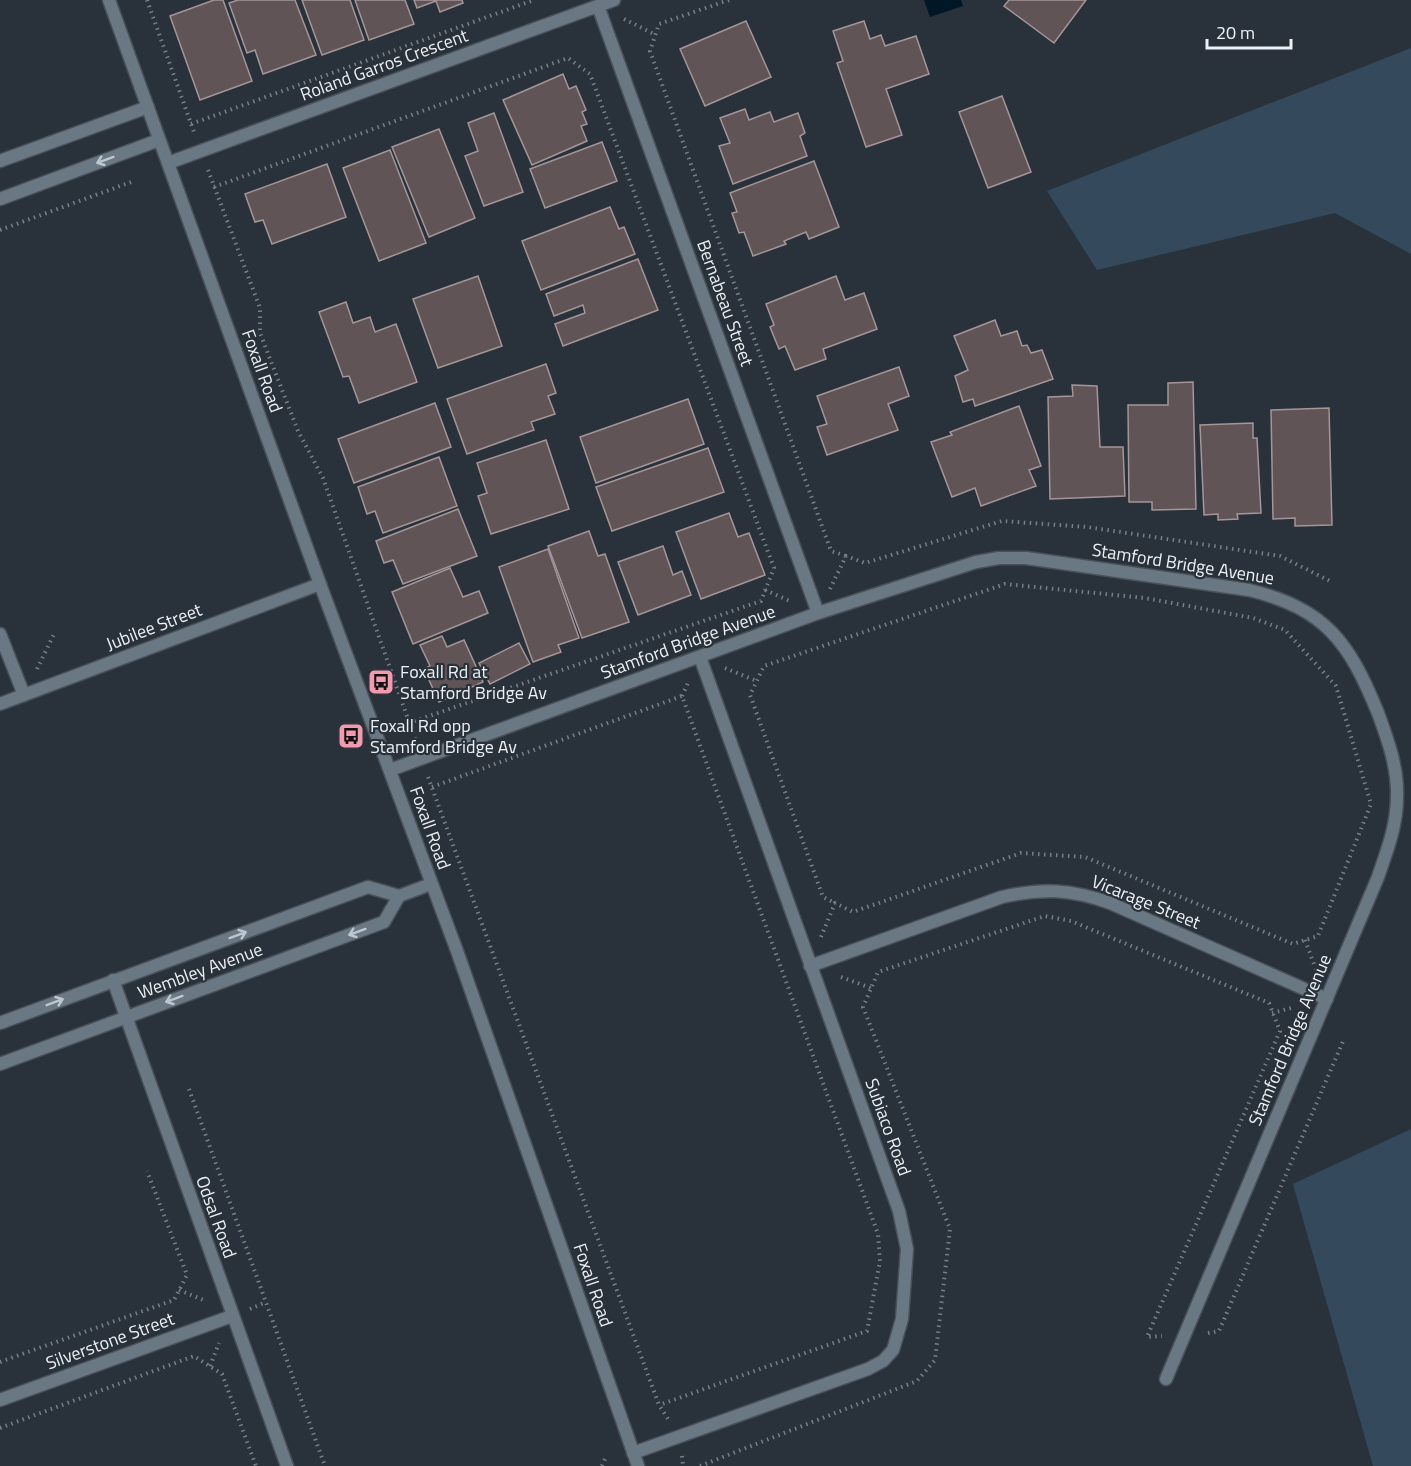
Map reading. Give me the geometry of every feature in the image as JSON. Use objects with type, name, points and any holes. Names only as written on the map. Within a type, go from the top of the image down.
[{"type":"street","name":"Foxall Road","points":[[109,0],[320,584],[457,951],[638,1466]]},
{"type":"street","name":"Roland Garros Crescent","points":[[168,163],[614,0]]},
{"type":"street","name":"Bernabeau Street","points":[[598,6],[818,613]]},
{"type":"street","points":[[0,161],[148,107]]},
{"type":"street","points":[[0,199],[159,140]]},
{"type":"street","name":"Stamford Bridge Avenue","points":[[390,770],[818,613],[950,569],[999,558],[1053,561],[1249,590],[1279,597],[1304,610],[1327,627],[1362,673],[1385,731],[1397,777],[1395,822],[1389,846],[1327,999],[1167,1379]]},
{"type":"street","name":"Jubilee Street","points":[[0,704],[320,584]]},
{"type":"street","points":[[0,634],[24,695]]},
{"type":"street","name":"Subiaco Road","points":[[633,1453],[868,1369],[883,1361],[893,1350],[902,1319],[907,1249],[899,1211],[700,657]]},
{"type":"street","points":[[399,896],[431,884]]},
{"type":"street","name":"Wembley Avenue","points":[[0,1023],[368,887],[399,896],[384,922],[0,1064]]},
{"type":"street","name":"Vicarage Street","points":[[810,966],[1002,897],[1024,892],[1064,891],[1087,895],[1110,903],[1327,999]]},
{"type":"street","name":"Odsal Road","points":[[113,980],[287,1466]]},
{"type":"street","name":"Silverstone Street","points":[[0,1400],[232,1316]]},
{"type":"path","points":[[147,0],[260,308],[260,333],[298,431],[323,478],[432,788],[659,1405],[679,1436],[683,1466]]},
{"type":"path","points":[[191,124],[534,0]]},
{"type":"path","points":[[729,0],[659,24],[650,51],[831,551],[846,556]]},
{"type":"path","points":[[214,187],[568,58],[590,74],[774,568],[761,601],[409,723]]},
{"type":"path","points":[[0,230],[134,181]]},
{"type":"path","points":[[1005,584],[1145,598],[1253,618],[1285,630],[1336,686],[1371,804],[1318,936],[1293,944],[1086,857],[1021,853],[853,912],[835,903],[823,897],[750,695],[764,666],[1005,584]]},
{"type":"path","points":[[432,788],[682,696],[687,707],[878,1234],[880,1261],[867,1331],[659,1405]]},
{"type":"path","points":[[835,903],[810,966],[871,988]]},
{"type":"path","points":[[700,1466],[917,1381],[935,1360],[950,1229],[863,1007],[878,972],[1045,916],[1071,921],[1269,1003],[1280,1031],[1147,1337],[1220,1331],[1344,1039]]},
{"type":"path","points":[[189,1089],[325,1466]]},
{"type":"path","points":[[0,1362],[174,1300],[188,1275],[147,1171]]},
{"type":"path","points":[[0,1428],[194,1356],[222,1374],[256,1466]]},
{"type":"path","points":[[602,1466],[605,1459]]},
{"type":"shaded area","points":[[924,0],[961,0],[963,6],[930,17]]},
{"type":"shaded area","points":[[1411,48],[1411,254],[1335,213],[1097,270],[1047,191]]},
{"type":"shaded area","points":[[1411,1129],[1411,1466],[1373,1466],[1293,1184]]},
{"type":"building","points":[[214,0],[223,0],[252,81],[200,100],[170,16]]},
{"type":"building","points":[[238,0],[295,0],[316,55],[263,74],[255,50],[247,53],[229,3]]},
{"type":"building","points":[[302,0],[350,0],[364,40],[322,55]]},
{"type":"building","points":[[355,0],[405,0],[414,24],[369,40]]},
{"type":"building","points":[[414,0],[462,0],[463,3],[440,12],[436,1],[417,8]]},
{"type":"building","points":[[1009,0],[1086,0],[1054,43],[1004,6]]},
{"type":"building","points":[[746,21],[771,77],[705,106],[680,49]]},
{"type":"building","points":[[864,21],[870,39],[881,35],[885,46],[916,36],[929,74],[886,89],[902,135],[866,147],[837,63],[843,61],[833,31]]},
{"type":"building","points":[[563,74],[569,89],[576,86],[586,110],[582,112],[587,124],[581,126],[587,141],[532,165],[503,100]]},
{"type":"building","points":[[1002,96],[1031,172],[988,188],[959,112]]},
{"type":"building","points":[[745,109],[749,120],[770,112],[774,122],[798,113],[805,133],[800,136],[807,156],[733,184],[719,146],[730,143],[720,118]]},
{"type":"building","points":[[494,113],[523,192],[484,206],[465,156],[478,151],[468,123]]},
{"type":"building","points":[[439,129],[475,218],[429,237],[392,147]]},
{"type":"building","points":[[602,142],[617,181],[545,208],[530,169]]},
{"type":"building","points":[[390,150],[426,243],[379,261],[343,168]]},
{"type":"building","points":[[814,161],[839,227],[809,239],[806,232],[784,241],[786,244],[753,256],[744,232],[739,233],[732,213],[737,212],[730,193]]},
{"type":"building","points":[[327,164],[346,217],[272,244],[263,220],[255,222],[245,194]]},
{"type":"building","points":[[610,207],[619,229],[624,227],[635,254],[541,290],[522,241]]},
{"type":"building","points":[[638,259],[658,310],[563,346],[555,324],[585,313],[583,305],[554,316],[546,294]]},
{"type":"building","points":[[478,276],[502,346],[438,368],[413,299]]},
{"type":"building","points":[[836,276],[845,300],[864,293],[877,329],[823,349],[826,359],[795,370],[785,346],[779,349],[770,327],[774,325],[766,304]]},
{"type":"building","points":[[346,302],[353,323],[370,317],[375,332],[396,324],[417,382],[359,403],[349,376],[343,377],[319,312]]},
{"type":"building","points":[[995,320],[1001,336],[1017,331],[1022,346],[1027,345],[1031,353],[1042,350],[1053,379],[975,406],[973,399],[963,402],[955,376],[968,370],[954,336]]},
{"type":"building","points":[[546,364],[556,393],[548,396],[555,414],[531,422],[534,430],[467,454],[447,399]]},
{"type":"building","points":[[899,367],[909,396],[888,404],[898,430],[827,455],[817,427],[827,424],[817,396]]},
{"type":"building","points":[[1193,382],[1196,509],[1152,510],[1152,502],[1129,502],[1128,405],[1168,405],[1168,383]]},
{"type":"building","points":[[1072,385],[1097,386],[1100,447],[1123,447],[1125,496],[1050,499],[1048,397],[1073,396]]},
{"type":"building","points":[[688,399],[704,444],[596,483],[580,437]]},
{"type":"building","points":[[435,403],[451,447],[354,483],[338,439]]},
{"type":"building","points":[[1019,406],[1041,466],[1029,470],[1036,486],[981,506],[975,488],[952,497],[931,442],[952,435],[950,432]]},
{"type":"building","points":[[1329,408],[1332,525],[1295,526],[1295,518],[1273,519],[1271,410]]},
{"type":"building","points":[[1253,423],[1253,438],[1257,438],[1261,513],[1237,514],[1238,519],[1218,520],[1218,514],[1204,515],[1200,425]]},
{"type":"building","points":[[546,440],[569,509],[491,534],[478,496],[487,493],[477,463]]},
{"type":"building","points":[[708,448],[724,492],[612,531],[596,487]]},
{"type":"building","points":[[439,457],[457,506],[383,533],[375,511],[367,514],[358,487]]},
{"type":"building","points":[[458,509],[477,556],[403,584],[393,560],[384,563],[376,541]]},
{"type":"building","points":[[729,513],[738,537],[749,533],[765,575],[701,599],[676,532]]},
{"type":"building","points":[[589,531],[598,556],[605,554],[629,622],[582,638],[548,546]]},
{"type":"building","points":[[663,546],[673,575],[682,571],[691,595],[638,615],[618,562]]},
{"type":"building","points":[[548,549],[579,638],[558,645],[561,652],[533,662],[499,567]]},
{"type":"building","points":[[450,568],[463,597],[479,591],[488,613],[413,644],[392,592]]},
{"type":"building","points":[[442,636],[447,647],[464,640],[483,682],[439,702],[424,669],[430,666],[420,645]]},
{"type":"building","points":[[519,643],[530,664],[490,684],[479,663]]},
{"type":"place","name":"Foxall Rd at Stamford Bridge Av","points":[[381,682]]},
{"type":"place","name":"Foxall Rd opp Stamford Bridge Av","points":[[351,736]]}]
